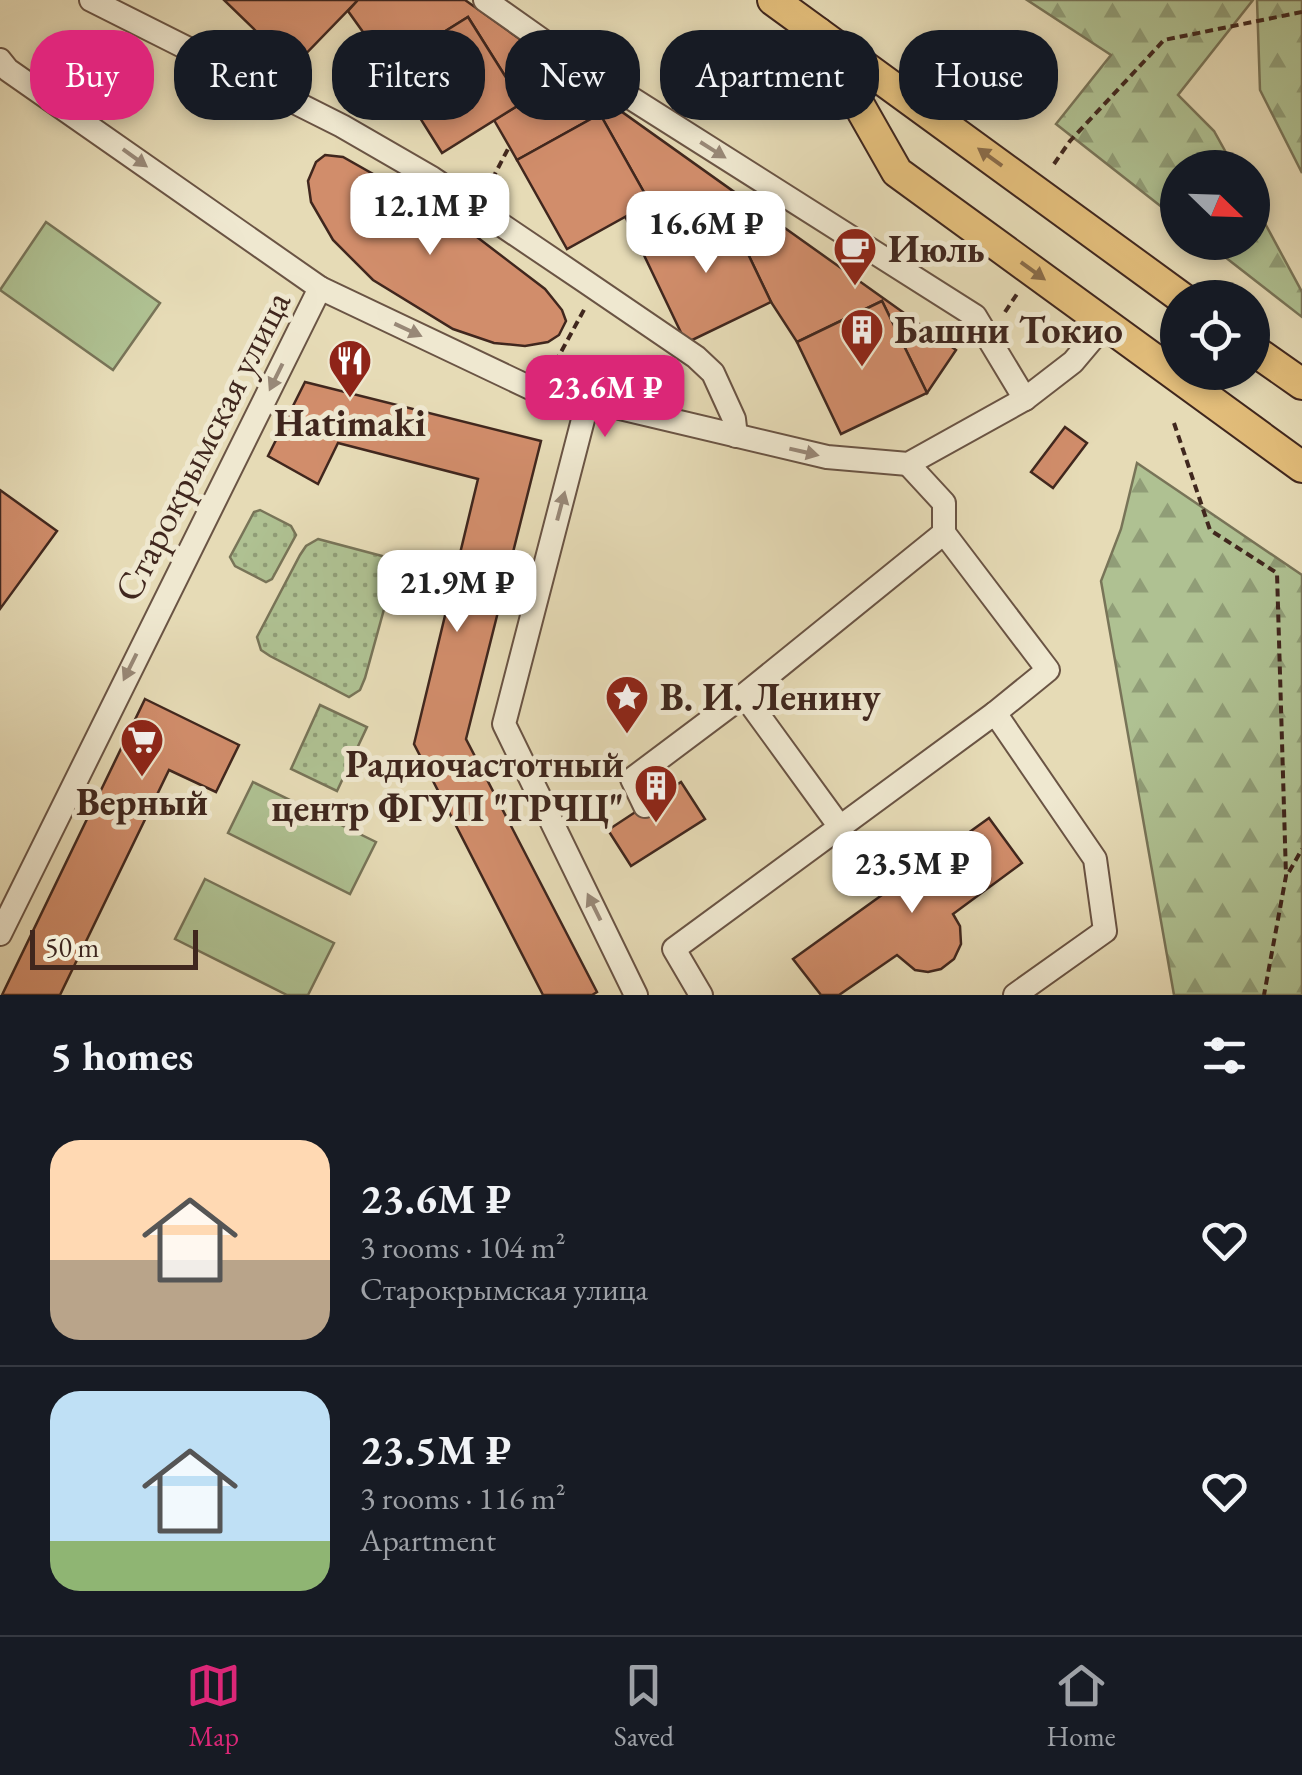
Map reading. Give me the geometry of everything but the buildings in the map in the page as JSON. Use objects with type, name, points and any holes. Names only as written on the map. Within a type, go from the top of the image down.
[{"type":"main road","points":[[773,0],[813,30]]},
{"type":"main road","points":[[879,78],[1160,282]]},
{"type":"main road","points":[[867,120],[897,172],[1302,467]]},
{"type":"main road","points":[[1270,362],[1302,384]]},
{"type":"street","points":[[91,0],[342,126],[432,178],[696,357],[713,373],[734,420],[736,436]]},
{"type":"street","points":[[486,0],[563,56],[975,316],[1025,398]]},
{"type":"street","name":"Старокрымская улица","points":[[0,60],[8,70],[320,288],[0,934]]},
{"type":"street","points":[[320,288],[539,392],[586,408],[598,403],[827,457],[908,464],[1025,398],[1073,362],[1105,324]]},
{"type":"street","points":[[586,408],[504,724],[636,995]]},
{"type":"street","points":[[700,995],[674,949],[995,714],[1048,670],[944,533],[944,504],[908,464]]},
{"type":"street","points":[[644,806],[632,778],[744,695],[944,533]]},
{"type":"street","points":[[744,695],[840,827]]},
{"type":"street","points":[[995,714],[1095,859],[1104,931],[1015,995]]},
{"type":"path","points":[[1054,164],[1070,141],[1164,40],[1302,12]]},
{"type":"path","points":[[477,209],[510,146]]},
{"type":"path","points":[[539,392],[595,290]]},
{"type":"path","points":[[1174,423],[1210,530],[1278,572],[1286,876],[1264,995]]},
{"type":"path","points":[[1286,876],[1302,849]]},
{"type":"green space","points":[[1027,0],[1253,0],[1178,95],[1214,131],[1225,150],[1160,150],[1160,206],[1056,124],[1111,55]]},
{"type":"green space","points":[[1257,0],[1302,0],[1302,173],[1260,90]]},
{"type":"green space","points":[[46,222],[160,303],[113,370],[0,290]]},
{"type":"green space","points":[[1270,233],[1302,292],[1302,317],[1270,292],[1270,280],[1254,280],[1229,260],[1270,260]]},
{"type":"green space","points":[[1137,463],[1302,575],[1302,995],[1174,995],[1101,581],[1121,529]]},
{"type":"green space","points":[[260,510],[291,526],[296,535],[272,579],[266,582],[235,566],[230,557],[254,512]]},
{"type":"green space","points":[[318,539],[382,556],[390,560],[394,573],[365,678],[360,690],[349,697],[270,656],[261,650],[257,637],[300,555]]},
{"type":"green space","points":[[320,705],[367,727],[337,791],[291,769]]},
{"type":"green space","points":[[253,782],[376,842],[350,894],[228,833]]},
{"type":"green space","points":[[205,879],[334,943],[308,995],[287,995],[175,939]]},
{"type":"place","name":"Июль","points":[[855,287]]},
{"type":"place","name":"Башни Токио","points":[[862,368]]},
{"type":"place","name":"Hatimaki","points":[[350,399]]},
{"type":"place","name":"В. И. Ленину","points":[[627,735]]},
{"type":"place","name":"Верный","points":[[142,778]]},
{"type":"place","name":"Радиочастотный центр ФГУП \"ГРЧЦ\"","points":[[656,824]]}]
